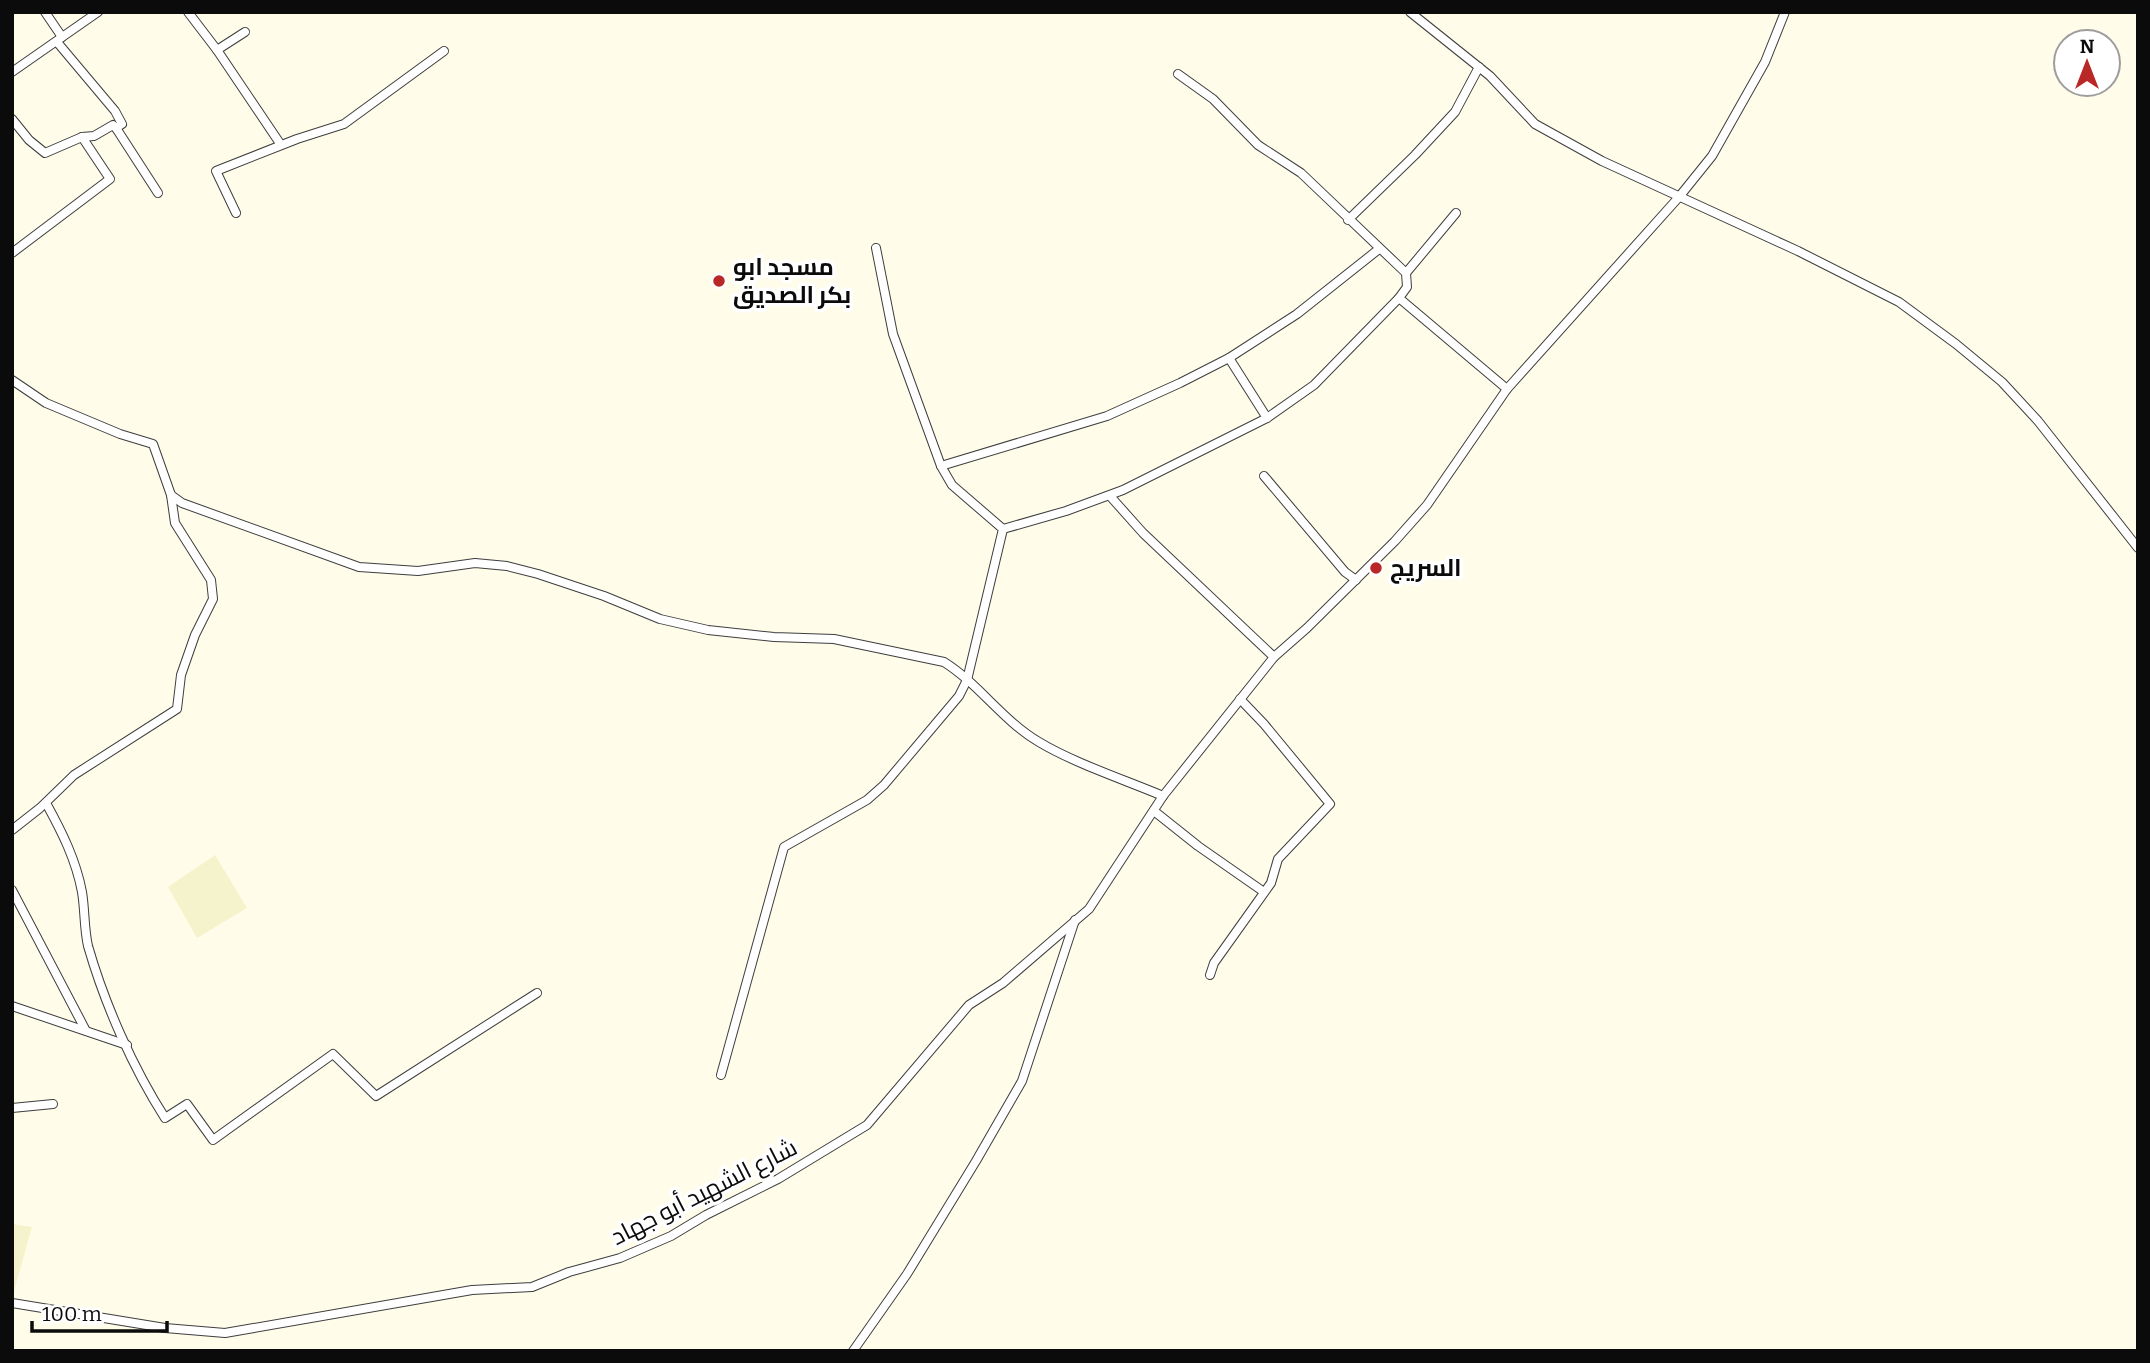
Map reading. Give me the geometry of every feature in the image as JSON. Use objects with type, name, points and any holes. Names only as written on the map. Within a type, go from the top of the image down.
[{"type":"street","points":[[45,12],[60,40],[115,111],[122,124],[116,128]]},
{"type":"street","points":[[12,72],[98,12]]},
{"type":"street","points":[[188,12],[281,145]]},
{"type":"street","points":[[1410,12],[1479,67],[1535,124],[1602,161],[1798,251],[1899,302],[2002,382],[2038,421],[2138,548]]},
{"type":"street","name":"شارع الشهيد أبو جهاد","points":[[12,1303],[165,1328],[225,1333],[472,1290],[532,1287],[569,1272],[621,1258],[671,1236],[778,1179],[867,1125],[969,1005],[1003,983],[1088,909],[1163,796],[1273,657],[1356,580],[1427,505],[1507,389],[1679,197],[1712,156],[1765,62],[1785,12]]},
{"type":"street","points":[[217,50],[245,32]]},
{"type":"street","points":[[236,213],[216,171],[344,124],[444,51]]},
{"type":"street","points":[[1349,220],[1455,112],[1479,67]]},
{"type":"street","points":[[1003,529],[1110,496],[1267,418],[1314,384],[1407,287],[1406,273],[1301,173],[1258,145],[1213,99],[1178,74]]},
{"type":"street","points":[[12,119],[29,140],[45,153],[82,137],[94,136],[113,125],[158,193]]},
{"type":"street","points":[[12,253],[110,179],[82,137]]},
{"type":"street","points":[[1406,273],[1456,213]]},
{"type":"street","points":[[876,248],[893,334],[941,466],[952,485],[1003,529]]},
{"type":"street","points":[[941,466],[1107,416],[1229,358],[1297,314],[1380,249]]},
{"type":"street","points":[[1399,298],[1507,389]]},
{"type":"street","points":[[1229,358],[1267,418]]},
{"type":"street","points":[[12,380],[46,403],[120,434],[153,444],[171,495],[175,523],[211,580],[213,599],[195,635],[181,675],[177,709],[74,775],[46,803],[12,830]]},
{"type":"street","points":[[1264,476],[1345,572],[1356,580]]},
{"type":"street","points":[[171,495],[182,503],[359,567],[418,571],[475,563],[507,566],[538,573],[604,596],[660,620],[708,630],[842,640],[944,662],[959,671],[1000,713],[1039,742],[1163,796]]},
{"type":"street","points":[[1110,496],[1143,533],[1273,657]]},
{"type":"street","points":[[721,1074],[784,848],[867,800],[884,785],[952,706],[967,680],[1003,529]]},
{"type":"street","points":[[1210,975],[1214,963],[1271,883],[1278,859],[1330,804],[1240,699]]},
{"type":"street","points":[[46,803],[68,842],[82,892],[88,944],[120,1032],[143,1083],[165,1118],[187,1104],[213,1140],[334,1054],[376,1096],[537,993]]},
{"type":"street","points":[[1154,811],[1264,892]]},
{"type":"street","points":[[12,890],[85,1029]]},
{"type":"street","points":[[853,1351],[907,1274],[1022,1081],[1076,918]]},
{"type":"street","points":[[12,1006],[127,1045]]},
{"type":"street","points":[[12,1108],[53,1104]]},
{"type":"green space","points":[[215,855],[247,908],[197,938],[168,887]]},
{"type":"green space","points":[[12,1224],[32,1227],[13,1295],[12,1294]]},
{"type":"place","name":"مسجد ابو بكر الصديق","points":[[719,281]]},
{"type":"place","name":"السريج","points":[[1376,568]]}]
